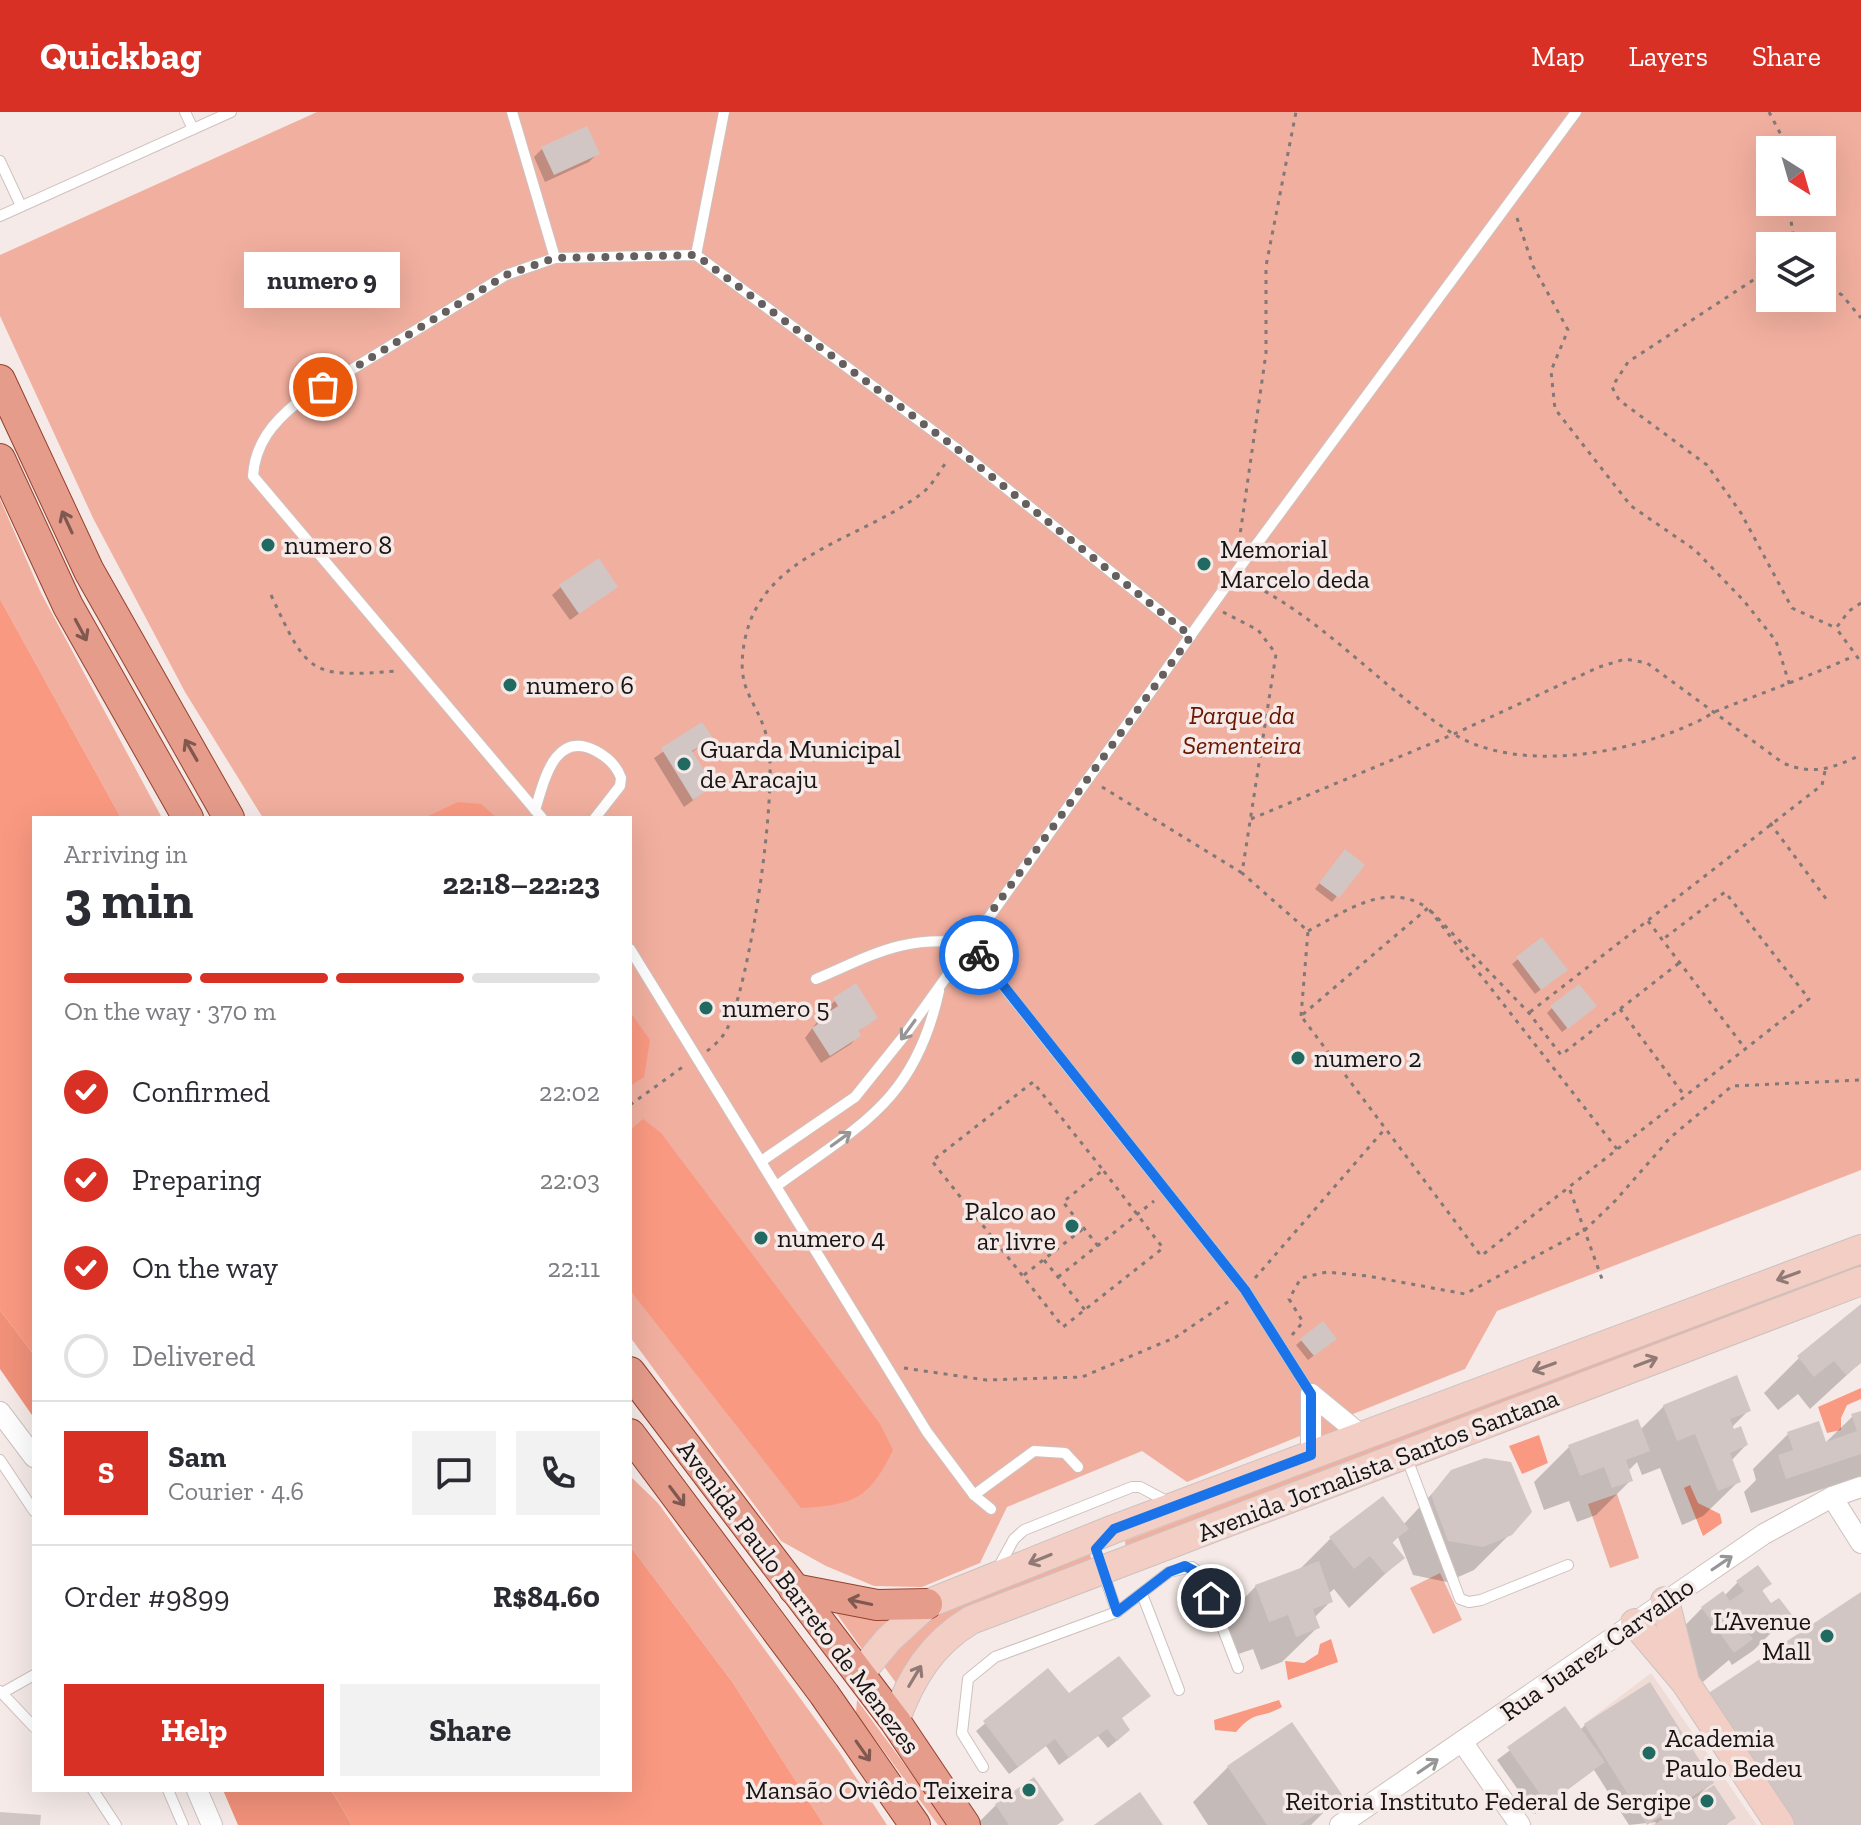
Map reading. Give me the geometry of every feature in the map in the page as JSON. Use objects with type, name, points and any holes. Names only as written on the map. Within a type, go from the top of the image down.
[{"type":"main road","points":[[0,380],[89,571],[228,816]]},
{"type":"main road","points":[[0,459],[68,606],[187,816]]},
{"type":"main road","name":"Avenida Jornalista Santos Santana","points":[[927,1604],[1361,1435],[1861,1249]]},
{"type":"main road","name":"Avenida Jornalista Santos Santana","points":[[895,1721],[906,1691],[926,1658],[954,1631],[988,1613],[1861,1281]]},
{"type":"main road","name":"Avenida Paulo Barreto de Menezes","points":[[632,1375],[895,1721],[965,1825]]},
{"type":"main road","name":"Avenida Paulo Barreto de Menezes","points":[[632,1437],[840,1718],[915,1825]]},
{"type":"main road","points":[[1103,1570],[1096,1549],[1114,1529]]},
{"type":"main road","points":[[794,1589],[877,1605],[927,1604]]},
{"type":"main road","points":[[1665,1601],[1685,1682]]},
{"type":"main road","points":[[840,1718],[859,1675],[888,1640],[927,1604]]},
{"type":"main road","points":[[1635,1623],[1685,1682],[1780,1825]]},
{"type":"street","points":[[1311,1394],[1361,1435]]},
{"type":"street","points":[[1311,1394],[1311,1455]]},
{"type":"street","points":[[0,1412],[32,1454]]},
{"type":"street","name":"Rua Juarez Carvalho","points":[[1340,1825],[1764,1534],[1832,1497],[1861,1487]]},
{"type":"street","points":[[1832,1497],[1861,1543]]},
{"type":"street","points":[[1463,1743],[1520,1825]]},
{"type":"street","points":[[198,1792],[212,1825]]},
{"type":"lane","points":[[185,112],[193,129]]},
{"type":"lane","points":[[0,216],[231,112]]},
{"type":"lane","points":[[512,112],[555,258]]},
{"type":"lane","points":[[696,255],[724,112]]},
{"type":"lane","points":[[763,1160],[855,1097],[941,983],[1234,575],[1576,112]]},
{"type":"lane","points":[[0,161],[21,206]]},
{"type":"lane","points":[[538,814],[253,476],[261,442],[278,418],[297,403],[506,275],[555,258],[696,255],[956,448],[1191,636]]},
{"type":"lane","points":[[538,814],[551,762],[559,752],[571,747],[587,747],[609,761],[621,778],[620,786],[597,816]]},
{"type":"lane","points":[[816,979],[901,942],[933,939],[969,943],[1245,1290],[1311,1394]]},
{"type":"lane","points":[[632,952],[763,1160],[927,1432],[974,1495],[991,1509]]},
{"type":"lane","points":[[778,1185],[867,1120],[893,1095],[926,1043],[941,983]]},
{"type":"lane","points":[[974,1495],[1034,1451],[1065,1453],[1078,1467]]},
{"type":"lane","points":[[1406,1454],[1460,1599],[1469,1602],[1481,1600],[1568,1565]]},
{"type":"lane","points":[[0,1460],[32,1508]]},
{"type":"lane","points":[[994,1578],[1014,1539],[1037,1522],[1132,1487],[1140,1487],[1175,1506]]},
{"type":"lane","points":[[983,1767],[962,1733],[965,1689],[975,1670],[995,1657],[1117,1612],[1169,1572],[1192,1567],[1202,1575],[1238,1668]]},
{"type":"lane","points":[[1103,1570],[1117,1612]]},
{"type":"lane","points":[[1142,1594],[1179,1690]]},
{"type":"lane","points":[[32,1676],[1,1692],[32,1725]]},
{"type":"lane","points":[[94,1792],[116,1825]]},
{"type":"lane","points":[[169,1792],[183,1825]]},
{"type":"path","points":[[1296,112],[1266,266],[1266,353],[1234,575],[1275,595],[1454,734],[1503,752],[1557,757],[1647,739],[1790,686],[1854,656]]},
{"type":"path","points":[[1769,112],[1782,136]]},
{"type":"path","points":[[1510,199],[1533,266],[1568,330],[1551,371],[1555,409],[1631,506],[1695,550],[1744,601],[1776,641],[1790,686]]},
{"type":"path","points":[[1756,278],[1628,362],[1612,387],[1619,400],[1707,465],[1741,513],[1792,608],[1836,628],[1861,662]]},
{"type":"path","points":[[1836,291],[1861,318]]},
{"type":"path","points":[[632,1104],[710,1050],[727,1028],[742,977],[769,822],[768,742],[742,681],[742,658],[756,607],[782,574],[922,494],[956,448]]},
{"type":"path","points":[[271,595],[299,655],[317,669],[342,676],[417,670]]},
{"type":"path","points":[[1836,628],[1849,611],[1861,603]]},
{"type":"path","points":[[1212,606],[1258,630],[1276,654],[1242,873]]},
{"type":"path","points":[[1251,819],[1454,734],[1599,667],[1625,659],[1647,663],[1717,711],[1783,763],[1800,770],[1825,771],[1861,755]]},
{"type":"path","points":[[1529,1013],[1822,785],[1825,771]]},
{"type":"path","points":[[1088,778],[1242,873],[1308,931]]},
{"type":"path","points":[[1770,823],[1827,900]]},
{"type":"path","points":[[1308,931],[1301,1016],[1481,1256],[1570,1190],[1744,1047],[1809,999],[1725,892],[1662,940]]},
{"type":"path","points":[[1308,931],[1388,894],[1410,896],[1428,908],[1529,1013],[1561,1055],[1679,963]]},
{"type":"path","points":[[1301,1016],[1428,908]]},
{"type":"path","points":[[1428,908],[1617,1149]]},
{"type":"path","points":[[1648,921],[1744,1047]]},
{"type":"path","points":[[1620,1009],[1684,1095]]},
{"type":"path","points":[[1281,1347],[1303,1322],[1289,1299],[1301,1278],[1327,1272],[1368,1276],[1465,1294],[1585,1230],[1671,1137],[1732,1086],[1861,1080]]},
{"type":"path","points":[[1033,1082],[1137,1215],[1163,1248],[1063,1327],[932,1161],[1033,1082]]},
{"type":"path","points":[[887,1365],[986,1380],[1082,1377],[1176,1337],[1245,1290],[1384,1130]]},
{"type":"path","points":[[1098,1246],[1063,1202],[1103,1170]]},
{"type":"path","points":[[1570,1190],[1602,1279]]},
{"type":"path","points":[[1058,1277],[1167,1192]]},
{"type":"path","points":[[1023,1276],[1084,1228]]},
{"type":"path","points":[[1044,1259],[1085,1310]]},
{"type":"shaded area","points":[[0,599],[120,816],[32,816],[32,1352],[0,1310]]},
{"type":"shaded area","points":[[458,802],[481,804],[495,816],[428,816]]},
{"type":"shaded area","points":[[632,1015],[650,1040],[644,1077],[632,1085]]},
{"type":"shaded area","points":[[643,1119],[661,1133],[880,1424],[893,1450],[876,1479],[858,1496],[834,1505],[801,1508],[632,1293],[632,1128]]},
{"type":"shaded area","points":[[0,1310],[32,1352],[32,1415],[0,1369]]},
{"type":"shaded area","points":[[1861,1388],[1861,1399],[1847,1405],[1841,1418],[1841,1430],[1827,1433],[1818,1407]]},
{"type":"shaded area","points":[[1539,1435],[1548,1463],[1522,1474],[1509,1446]]},
{"type":"shaded area","points":[[1690,1485],[1698,1503],[1720,1514],[1722,1523],[1703,1536],[1684,1488]]},
{"type":"shaded area","points":[[632,1549],[733,1683],[824,1825],[352,1825],[332,1792],[632,1792]]},
{"type":"shaded area","points":[[1331,1639],[1338,1662],[1288,1680],[1285,1661],[1304,1663],[1318,1654],[1320,1644]]},
{"type":"shaded area","name":"Academia Paulo Bedeu","points":[[1651,1673],[1757,1825],[1652,1825],[1584,1724]]},
{"type":"shaded area","points":[[1279,1700],[1282,1707],[1253,1717],[1236,1732],[1215,1730],[1214,1720]]},
{"type":"shaded area","points":[[224,1792],[332,1792],[352,1825],[238,1825]]},
{"type":"green space","name":"Parque da Sementeira","points":[[317,112],[1861,112],[1861,1170],[1497,1311],[1465,1369],[1333,1422],[1344,1433],[1318,1443],[1317,1429],[1187,1482],[1142,1451],[1007,1507],[980,1563],[922,1587],[874,1586],[826,1566],[781,1541],[632,1340],[632,816],[262,816],[185,692],[93,518],[0,316],[0,255]]},
{"type":"green space","points":[[0,499],[41,593],[161,816],[120,816],[0,599]]},
{"type":"green space","points":[[1861,1261],[1861,1274],[1126,1550],[1125,1541]]},
{"type":"green space","points":[[632,1478],[658,1503],[840,1753],[887,1825],[824,1825],[733,1683],[632,1549]]},
{"type":"green space","points":[[1617,1494],[1639,1558],[1610,1568],[1588,1504]]},
{"type":"green space","points":[[1090,1554],[1093,1565],[987,1604],[899,1687],[883,1665],[914,1631],[940,1614]]},
{"type":"green space","points":[[1440,1573],[1462,1620],[1433,1634],[1410,1588]]},
{"type":"green space","points":[[827,1600],[904,1614],[864,1652]]},
{"type":"green space","points":[[857,1700],[949,1825],[938,1825],[856,1713]]},
{"type":"building","points":[[587,126],[600,154],[554,175],[541,147]]},
{"type":"building","points":[[599,558],[618,587],[579,614],[559,585]]},
{"type":"building","points":[[702,722],[713,738],[692,751],[714,786],[693,800],[661,748]]},
{"type":"building","points":[[1345,849],[1365,865],[1339,898],[1319,883]]},
{"type":"building","points":[[1542,937],[1568,970],[1541,990],[1516,957]]},
{"type":"building","points":[[856,983],[878,1018],[859,1031],[861,1036],[830,1056],[812,1028],[818,1024],[816,1020],[838,1006],[833,998]]},
{"type":"building","points":[[1579,984],[1597,1006],[1568,1029],[1550,1006]]},
{"type":"building","points":[[1861,1304],[1861,1363],[1846,1375],[1834,1361],[1814,1377],[1797,1356]]},
{"type":"building","points":[[1323,1321],[1337,1339],[1314,1356],[1300,1339]]},
{"type":"building","points":[[1737,1375],[1751,1411],[1730,1419],[1734,1429],[1741,1426],[1748,1445],[1730,1453],[1741,1482],[1718,1491],[1695,1434],[1677,1441],[1663,1405]]},
{"type":"building","points":[[1861,1411],[1861,1454],[1786,1479],[1778,1455],[1793,1450],[1787,1432],[1819,1421],[1826,1442],[1857,1431],[1851,1414]]},
{"type":"building","points":[[1638,1419],[1650,1451],[1626,1460],[1633,1481],[1612,1488],[1604,1467],[1580,1476],[1568,1445]]},
{"type":"building","points":[[1485,1458],[1511,1462],[1532,1512],[1512,1535],[1483,1547],[1448,1541],[1431,1495],[1451,1470]]},
{"type":"building","points":[[1383,1496],[1409,1529],[1392,1542],[1405,1558],[1385,1574],[1370,1556],[1354,1569],[1329,1537]]},
{"type":"building","points":[[1319,1561],[1333,1602],[1313,1609],[1320,1628],[1296,1637],[1288,1615],[1269,1622],[1255,1585]]},
{"type":"building","points":[[1758,1565],[1772,1584],[1762,1590],[1771,1603],[1779,1598],[1792,1615],[1769,1632],[1762,1623],[1746,1630],[1753,1639],[1734,1653],[1701,1607],[1723,1591],[1730,1601],[1744,1591],[1736,1581]]},
{"type":"building","points":[[1861,1592],[1861,1825],[1780,1825],[1698,1700]]},
{"type":"building","points":[[1119,1656],[1151,1696],[1122,1718],[1130,1730],[1117,1741],[1107,1729],[1069,1758],[1055,1739],[1018,1767],[983,1721],[1048,1668],[1069,1693]]},
{"type":"building","name":"Academia Paulo Bedeu","points":[[1650,1682],[1714,1783],[1647,1825],[1584,1724]]},
{"type":"building","points":[[1565,1706],[1605,1762],[1547,1804],[1507,1747]]},
{"type":"building","points":[[1292,1722],[1343,1796],[1300,1825],[1267,1825],[1227,1766]]},
{"type":"building","name":"Mansão Oviêdo Teixeira","points":[[1034,1777],[1064,1820],[1057,1825],[1009,1825],[995,1804]]},
{"type":"building","name":"Reitoria Instituto Federal de Sergipe","points":[[1714,1785],[1736,1818],[1725,1825],[1654,1825]]},
{"type":"building","points":[[1140,1792],[1163,1825],[1094,1825]]},
{"type":"building","points":[[0,1812],[41,1815],[40,1825],[0,1825]]},
{"type":"way so far","points":[[323,387],[506,275],[555,258],[696,255],[956,448],[1191,636],[969,943],[979,955]]},
{"type":"place","name":"numero 9","points":[[323,387]]},
{"type":"place","name":"numero 8","points":[[268,545]]},
{"type":"place","name":"Memorial Marcelo deda","points":[[1204,564]]},
{"type":"place","name":"numero 6","points":[[510,685]]},
{"type":"place","name":"Guarda Municipal de Aracaju","points":[[684,764]]},
{"type":"place","name":"numero 5","points":[[706,1008]]},
{"type":"place","name":"numero 2","points":[[1298,1058]]},
{"type":"place","name":"Palco ao ar livre","points":[[1072,1226]]},
{"type":"place","name":"numero 4","points":[[761,1238]]},
{"type":"place","name":"L’Avenue Mall","points":[[1827,1636]]},
{"type":"place","name":"Academia Paulo Bedeu","points":[[1649,1753]]},
{"type":"place","name":"Mansão Oviêdo Teixeira","points":[[1029,1790]]},
{"type":"place","name":"Reitoria Instituto Federal de Sergipe","points":[[1707,1801]]},
{"type":"route","points":[[979,955],[1245,1290],[1311,1394],[1311,1455],[1114,1529],[1096,1549],[1117,1612],[1169,1572],[1185,1566],[1202,1575],[1211,1598]]}]
